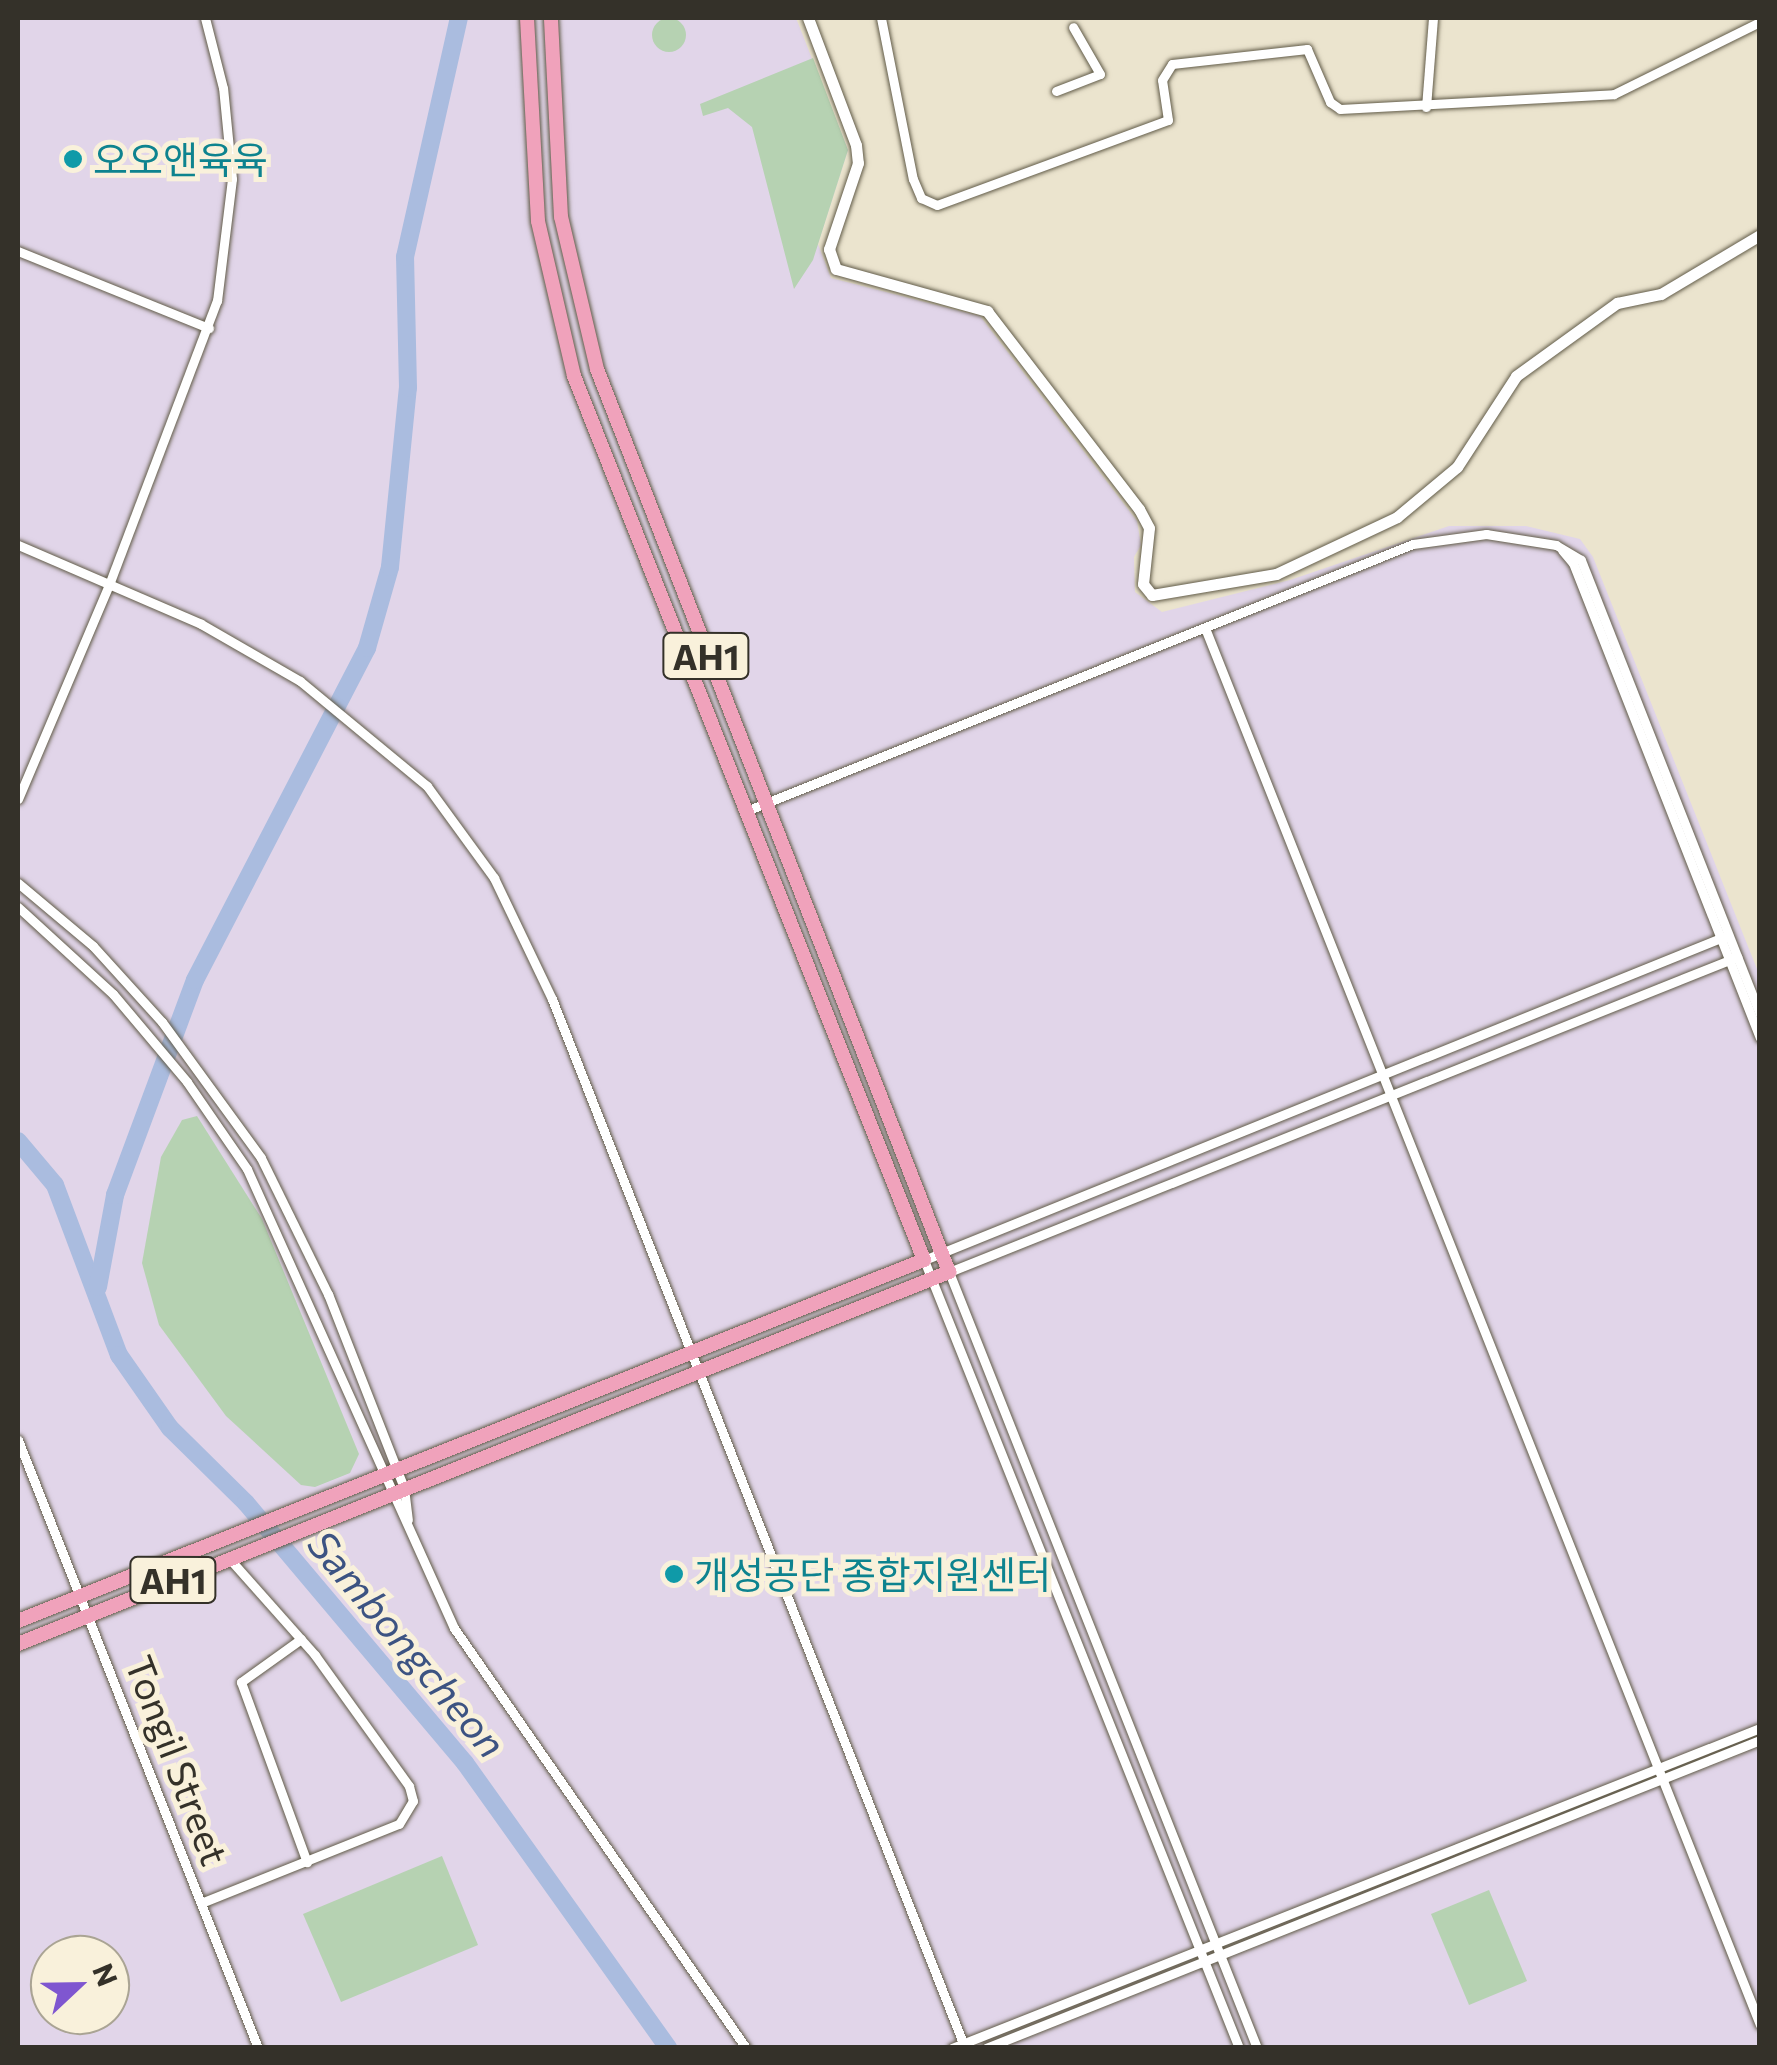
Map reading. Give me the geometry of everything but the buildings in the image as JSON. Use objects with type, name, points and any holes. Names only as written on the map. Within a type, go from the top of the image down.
[{"type":"main road","name":"AH1","points":[[18,1621],[924,1260],[602,456],[561,329],[538,221],[527,18]]},
{"type":"main road","name":"AH1","points":[[18,1644],[949,1272],[624,448],[576,292],[552,138],[551,18]]},
{"type":"street","points":[[18,798],[110,582],[209,328],[228,246],[232,179],[224,88],[206,18]]},
{"type":"street","points":[[808,18],[858,162],[829,249],[836,269],[987,311],[1139,509],[1150,528],[1142,584],[1152,594],[1276,574],[1397,517],[1457,467],[1516,376],[1617,303],[1670,290],[1760,235]]},
{"type":"street","points":[[882,18],[913,179],[921,198],[937,205],[1168,120],[1162,80],[1172,64],[1307,49],[1330,102],[1340,109],[1426,107],[1509,96],[1614,94],[1760,22]]},
{"type":"street","points":[[1426,107],[1433,18]]},
{"type":"street","points":[[1056,91],[1100,74],[1073,27]]},
{"type":"street","points":[[18,252],[209,328]]},
{"type":"street","points":[[744,812],[1412,544],[1486,534],[1556,545],[1581,560],[1724,937]]},
{"type":"street","points":[[18,545],[110,582],[234,641],[328,702],[438,800],[513,912],[964,2045]]},
{"type":"street","points":[[1556,545],[1573,563],[1724,937],[1760,1014]]},
{"type":"street","points":[[1204,628],[1760,2024]]},
{"type":"street","points":[[18,883],[93,946],[194,1060],[294,1217],[404,1488],[408,1528]]},
{"type":"street","points":[[18,907],[80,958],[187,1082],[279,1229],[389,1494],[454,1628],[746,2048]]},
{"type":"street","points":[[1240,2048],[924,1260],[1724,937]]},
{"type":"street","points":[[1733,958],[1760,1038]]},
{"type":"street","points":[[1257,2048],[949,1272],[1733,958]]},
{"type":"street","name":"Tongil Street","points":[[18,1440],[258,2048]]},
{"type":"street","points":[[201,1903],[399,1824],[413,1801],[400,1772],[301,1639],[229,1558]]},
{"type":"street","points":[[301,1639],[241,1682],[308,1862]]},
{"type":"street","points":[[952,2048],[1760,1728]]},
{"type":"street","points":[[986,2048],[1760,1740]]},
{"type":"shaded area","points":[[18,18],[796,18],[848,150],[818,244],[831,278],[980,316],[1137,521],[1141,545],[1134,557],[1135,592],[1162,612],[1290,580],[1449,526],[1526,526],[1580,539],[1593,557],[1759,974],[1759,2047],[18,2047]]},
{"type":"green space","points":[[669,18],[681,23],[686,35],[681,47],[669,52],[657,47],[652,35],[657,23]]},
{"type":"green space","points":[[813,58],[848,150],[813,260],[794,289],[752,127],[728,108],[703,116],[700,104]]},
{"type":"green space","points":[[197,1116],[262,1219],[359,1454],[350,1473],[315,1487],[301,1485],[226,1416],[159,1325],[142,1263],[161,1157],[182,1120]]},
{"type":"green space","points":[[442,1856],[478,1945],[341,2002],[303,1914]]},
{"type":"green space","points":[[1489,1890],[1527,1981],[1469,2005],[1431,1914]]},
{"type":"waterway","points":[[98,1287],[115,1195],[195,980],[367,648],[390,567],[408,388],[405,257],[459,18]]},
{"type":"waterway","name":"Sambongcheon","points":[[18,1141],[55,1185],[119,1355],[170,1428],[246,1503],[465,1763],[668,2048]]},
{"type":"place","name":"오오앤육육","points":[[73,159]]},
{"type":"place","name":"개성공단 종합지원센터","points":[[674,1574]]}]
